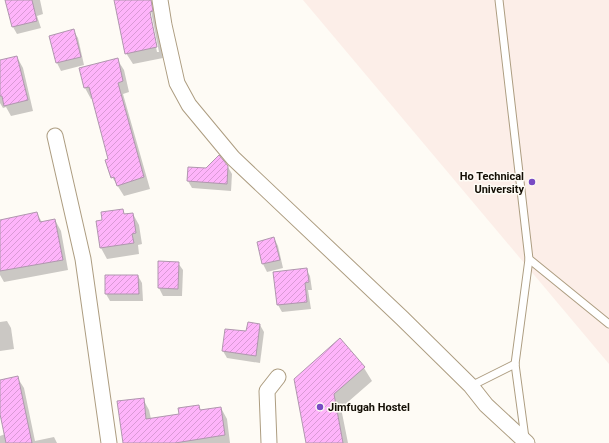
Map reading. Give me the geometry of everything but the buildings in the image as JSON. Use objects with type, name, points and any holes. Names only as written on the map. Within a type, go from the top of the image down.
[{"type":"street","points":[[160,0],[176,84],[194,110],[233,158],[471,386],[486,405],[525,443]]},
{"type":"street","points":[[55,136],[83,259],[109,443]]},
{"type":"street","points":[[269,443],[267,391],[278,377]]},
{"type":"lane","points":[[499,0],[529,259],[515,364],[525,443]]},
{"type":"lane","points":[[529,259],[609,324]]},
{"type":"lane","points":[[471,386],[515,364]]},
{"type":"shaded area","name":"Ho Technical University","points":[[303,0],[609,0],[609,364]]},
{"type":"place","name":"Ho Technical University","points":[[532,182]]},
{"type":"place","name":"Jimfugah Hostel","points":[[320,407]]}]
